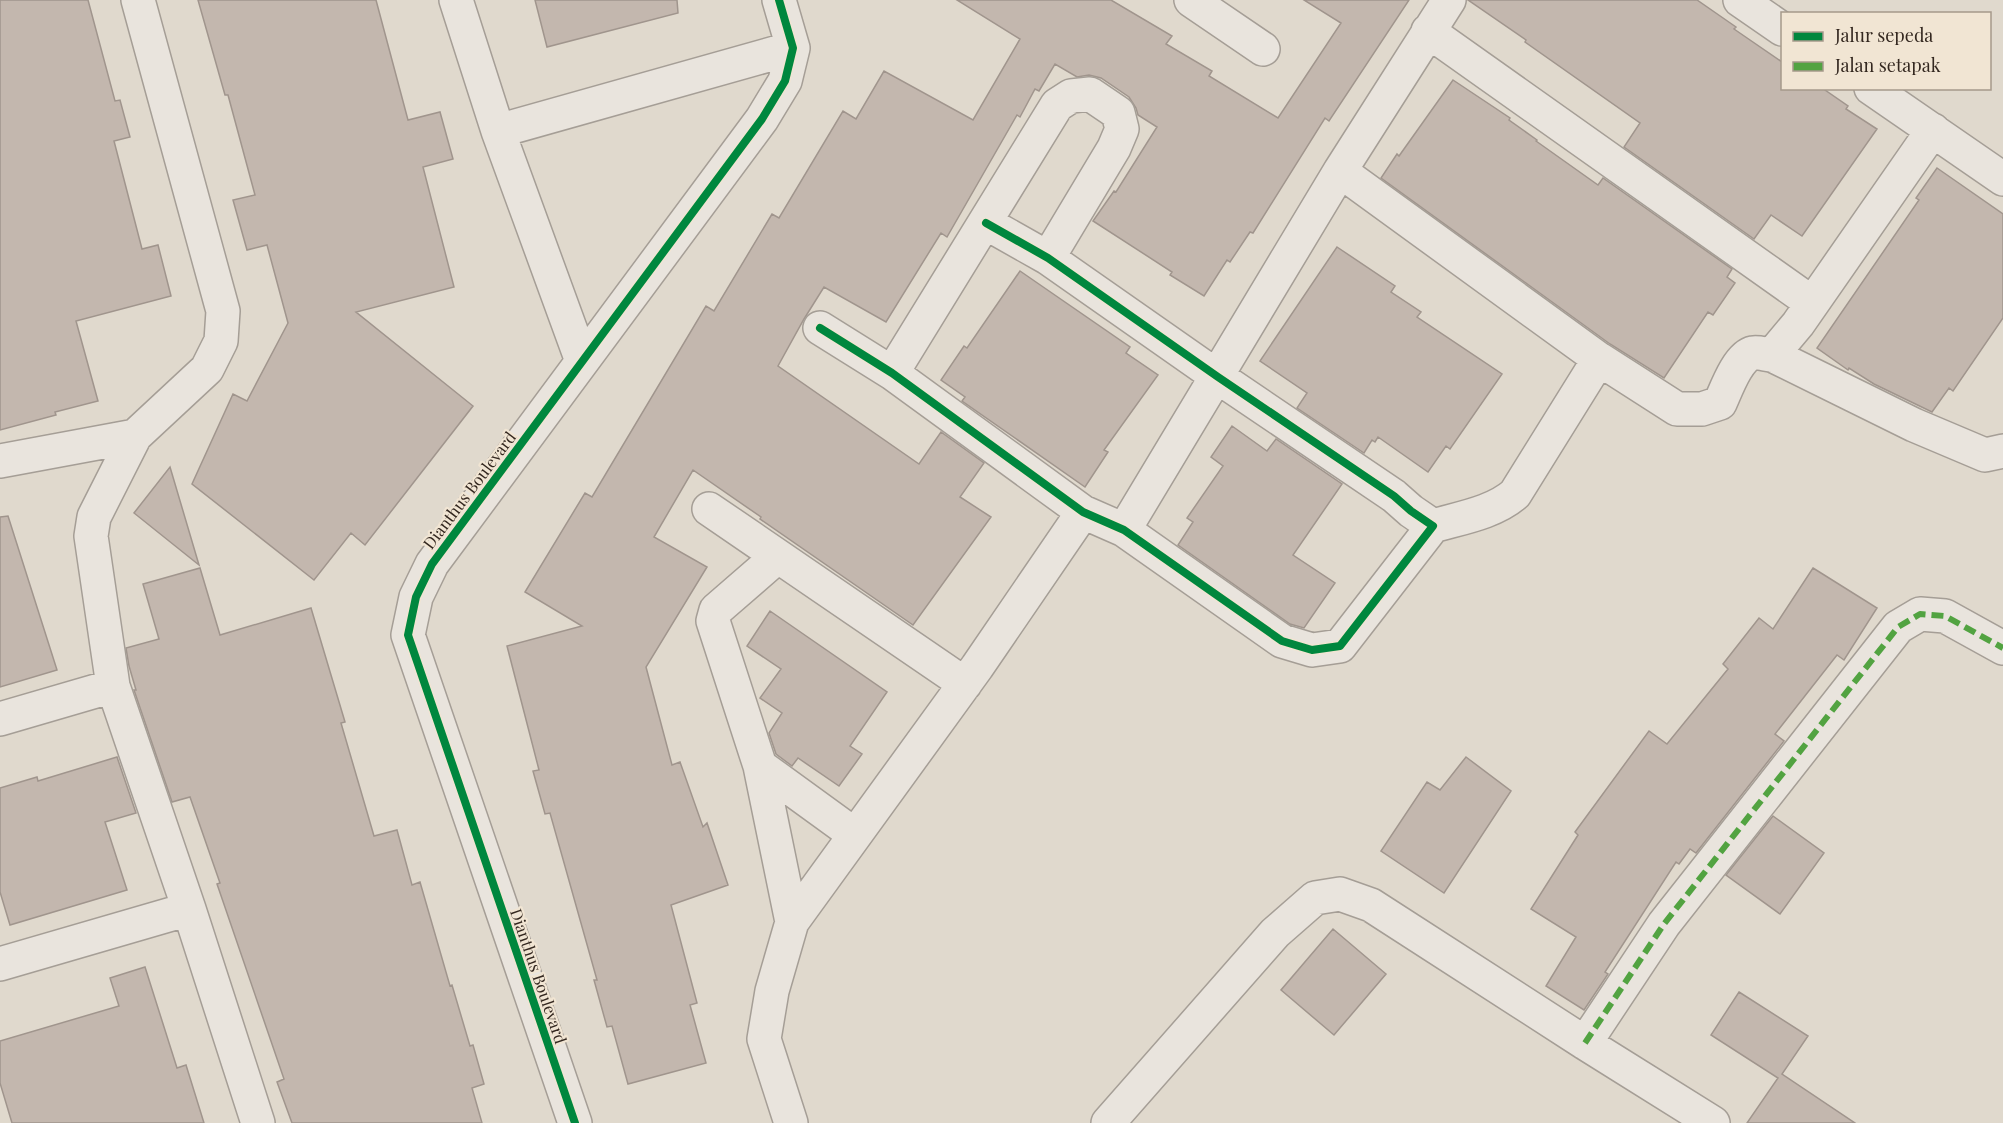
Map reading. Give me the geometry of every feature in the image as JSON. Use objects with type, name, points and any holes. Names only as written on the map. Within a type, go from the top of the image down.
[{"type":"street","points":[[138,0],[223,311],[221,341],[207,369],[135,436],[94,516],[92,536],[113,686],[189,909],[258,1123]]},
{"type":"street","points":[[456,0],[498,131],[582,361]]},
{"type":"street","name":"Dianthus Boulevard","points":[[575,1123],[408,635],[416,597],[432,564],[762,119],[785,81],[793,48],[780,0]]},
{"type":"street","points":[[1191,0],[1263,49]]},
{"type":"street","points":[[1124,530],[1340,171],[1449,0]]},
{"type":"street","points":[[1740,0],[1781,28]]},
{"type":"street","points":[[1428,31],[1812,303]]},
{"type":"street","points":[[498,131],[793,48]]},
{"type":"street","points":[[1874,90],[2003,179]]},
{"type":"street","points":[[892,372],[1057,105],[1071,96],[1090,94],[1118,113],[1122,129],[1114,148],[1048,258]]},
{"type":"street","points":[[1772,355],[1812,303],[1933,130]]},
{"type":"street","points":[[1340,171],[1599,358],[1677,409],[1702,409],[1720,403],[1744,357],[1754,353],[1772,355],[1914,425],[1985,455],[2003,451]]},
{"type":"street","points":[[986,223],[1048,258],[1433,526]]},
{"type":"street","points":[[820,328],[892,372],[1083,512],[1124,530],[1282,641],[1312,650],[1340,646],[1433,526],[1495,507],[1505,503],[1515,494],[1599,358]]},
{"type":"street","points":[[0,461],[135,436]]},
{"type":"street","points":[[709,509],[965,684]]},
{"type":"street","points":[[791,1123],[764,1039],[772,991],[792,922],[965,684],[1083,512]]},
{"type":"street","points":[[777,557],[716,610],[713,621],[760,766],[792,922]]},
{"type":"street","points":[[1585,1044],[1664,924],[1898,627],[1920,614],[1944,616],[2003,648]]},
{"type":"street","points":[[0,719],[113,686]]},
{"type":"street","points":[[760,766],[855,835]]},
{"type":"street","points":[[1108,1123],[1275,933],[1315,898],[1340,894],[1371,905],[1585,1044],[1713,1123]]},
{"type":"street","points":[[0,964],[189,909]]},
{"type":"building","points":[[0,0],[88,0],[115,101],[120,100],[130,137],[114,141],[142,249],[158,245],[171,296],[76,321],[98,401],[0,430]]},
{"type":"building","points":[[198,0],[376,0],[408,120],[440,112],[453,159],[423,167],[454,287],[356,312],[473,406],[365,545],[351,533],[314,580],[192,484],[233,394],[247,401],[288,323],[267,245],[247,250],[233,200],[255,195],[228,95],[225,95]]},
{"type":"building","points":[[535,0],[677,0],[678,13],[547,47]]},
{"type":"building","points":[[957,0],[1111,0],[1172,36],[1166,44],[1212,71],[1209,76],[1278,118],[1341,23],[1304,0],[1409,0],[1329,121],[1325,118],[1253,233],[1250,232],[1230,262],[1227,260],[1204,296],[1170,275],[1172,272],[1093,221],[1114,191],[1116,192],[1157,127],[1138,115],[1129,97],[1101,78],[1089,75],[1077,77],[1055,64],[1039,91],[1035,89],[1020,117],[1017,115],[947,237],[941,233],[886,322],[824,287],[778,366],[919,464],[941,432],[984,463],[960,497],[991,517],[913,625],[693,470],[654,537],[707,567],[646,667],[672,765],[680,762],[703,827],[707,823],[728,885],[671,905],[697,1003],[690,1005],[706,1063],[628,1084],[612,1026],[607,1027],[594,980],[597,980],[550,813],[545,814],[533,771],[539,770],[507,646],[582,626],[525,592],[585,493],[592,497],[706,306],[714,311],[772,214],[779,218],[843,111],[856,119],[884,71],[973,120],[1020,39]]},
{"type":"building","points":[[1468,0],[1697,0],[1781,61],[1781,90],[1825,90],[1848,106],[1846,109],[1877,129],[1802,236],[1771,215],[1754,239],[1624,147],[1640,123],[1525,42],[1526,40]]},
{"type":"building","points":[[1453,80],[1510,118],[1509,120],[1536,141],[1598,185],[1603,178],[1732,269],[1727,277],[1735,283],[1713,315],[1708,312],[1664,378],[1610,344],[1381,178]]},
{"type":"building","points":[[1937,168],[2003,214],[2003,318],[1953,391],[1949,388],[1932,412],[1874,384],[1849,368],[1848,370],[1817,348],[1919,200],[1916,198]]},
{"type":"building","points":[[1337,247],[1395,286],[1391,292],[1421,312],[1417,317],[1502,374],[1450,449],[1446,446],[1428,472],[1378,437],[1375,442],[1372,440],[1364,453],[1297,408],[1307,393],[1260,361]]},
{"type":"building","points":[[1020,271],[1130,347],[1126,353],[1158,375],[1104,450],[1108,452],[1085,487],[962,401],[965,397],[941,380],[964,346],[967,348]]},
{"type":"building","points":[[1232,426],[1267,451],[1276,439],[1342,484],[1293,555],[1335,583],[1304,628],[1290,624],[1178,545],[1193,522],[1187,518],[1223,466],[1211,457]]},
{"type":"building","points":[[170,467],[199,565],[134,513]]},
{"type":"building","points":[[8,516],[57,670],[0,687],[0,517]]},
{"type":"building","points":[[200,568],[220,635],[311,608],[345,722],[341,723],[374,836],[397,830],[412,885],[420,882],[450,986],[452,985],[470,1046],[473,1045],[484,1084],[472,1088],[482,1123],[292,1123],[277,1082],[284,1079],[217,884],[220,883],[190,797],[172,802],[134,690],[136,690],[126,648],[159,639],[143,584]]},
{"type":"building","points":[[1813,568],[1877,608],[1844,660],[1837,655],[1775,734],[1784,741],[1696,853],[1690,849],[1679,864],[1676,862],[1605,972],[1608,974],[1584,1010],[1546,986],[1576,937],[1531,909],[1578,835],[1575,832],[1649,731],[1667,744],[1728,669],[1723,664],[1759,618],[1773,629]]},
{"type":"building","points":[[770,611],[887,692],[850,746],[862,754],[839,786],[798,758],[792,766],[776,754],[769,733],[782,713],[760,698],[781,669],[747,646]]},
{"type":"building","points":[[117,757],[136,813],[105,822],[127,890],[10,925],[0,892],[0,788],[37,777],[38,781]]},
{"type":"building","points":[[1466,757],[1511,791],[1444,893],[1381,851],[1427,782],[1440,790]]},
{"type":"building","points":[[1773,816],[1824,853],[1780,914],[1726,875]]},
{"type":"building","points":[[1333,929],[1386,974],[1334,1035],[1281,990]]},
{"type":"building","points":[[145,967],[177,1068],[186,1065],[204,1123],[12,1123],[0,1083],[0,1041],[119,1006],[110,978]]},
{"type":"building","points":[[1739,992],[1808,1036],[1782,1074],[1855,1123],[1747,1123],[1778,1078],[1711,1035]]},
{"type":"marked path","points":[[1585,1043],[1664,924],[1898,627],[1920,614],[1945,616],[2003,648]]},
{"type":"cycle path","points":[[575,1123],[408,635],[416,597],[432,564],[762,119],[785,81],[793,48],[779,0]]},
{"type":"cycle path","points":[[820,328],[892,373],[1083,512],[1124,530],[1282,641],[1312,650],[1340,646],[1433,526],[1394,496],[1048,258],[986,223]]}]
